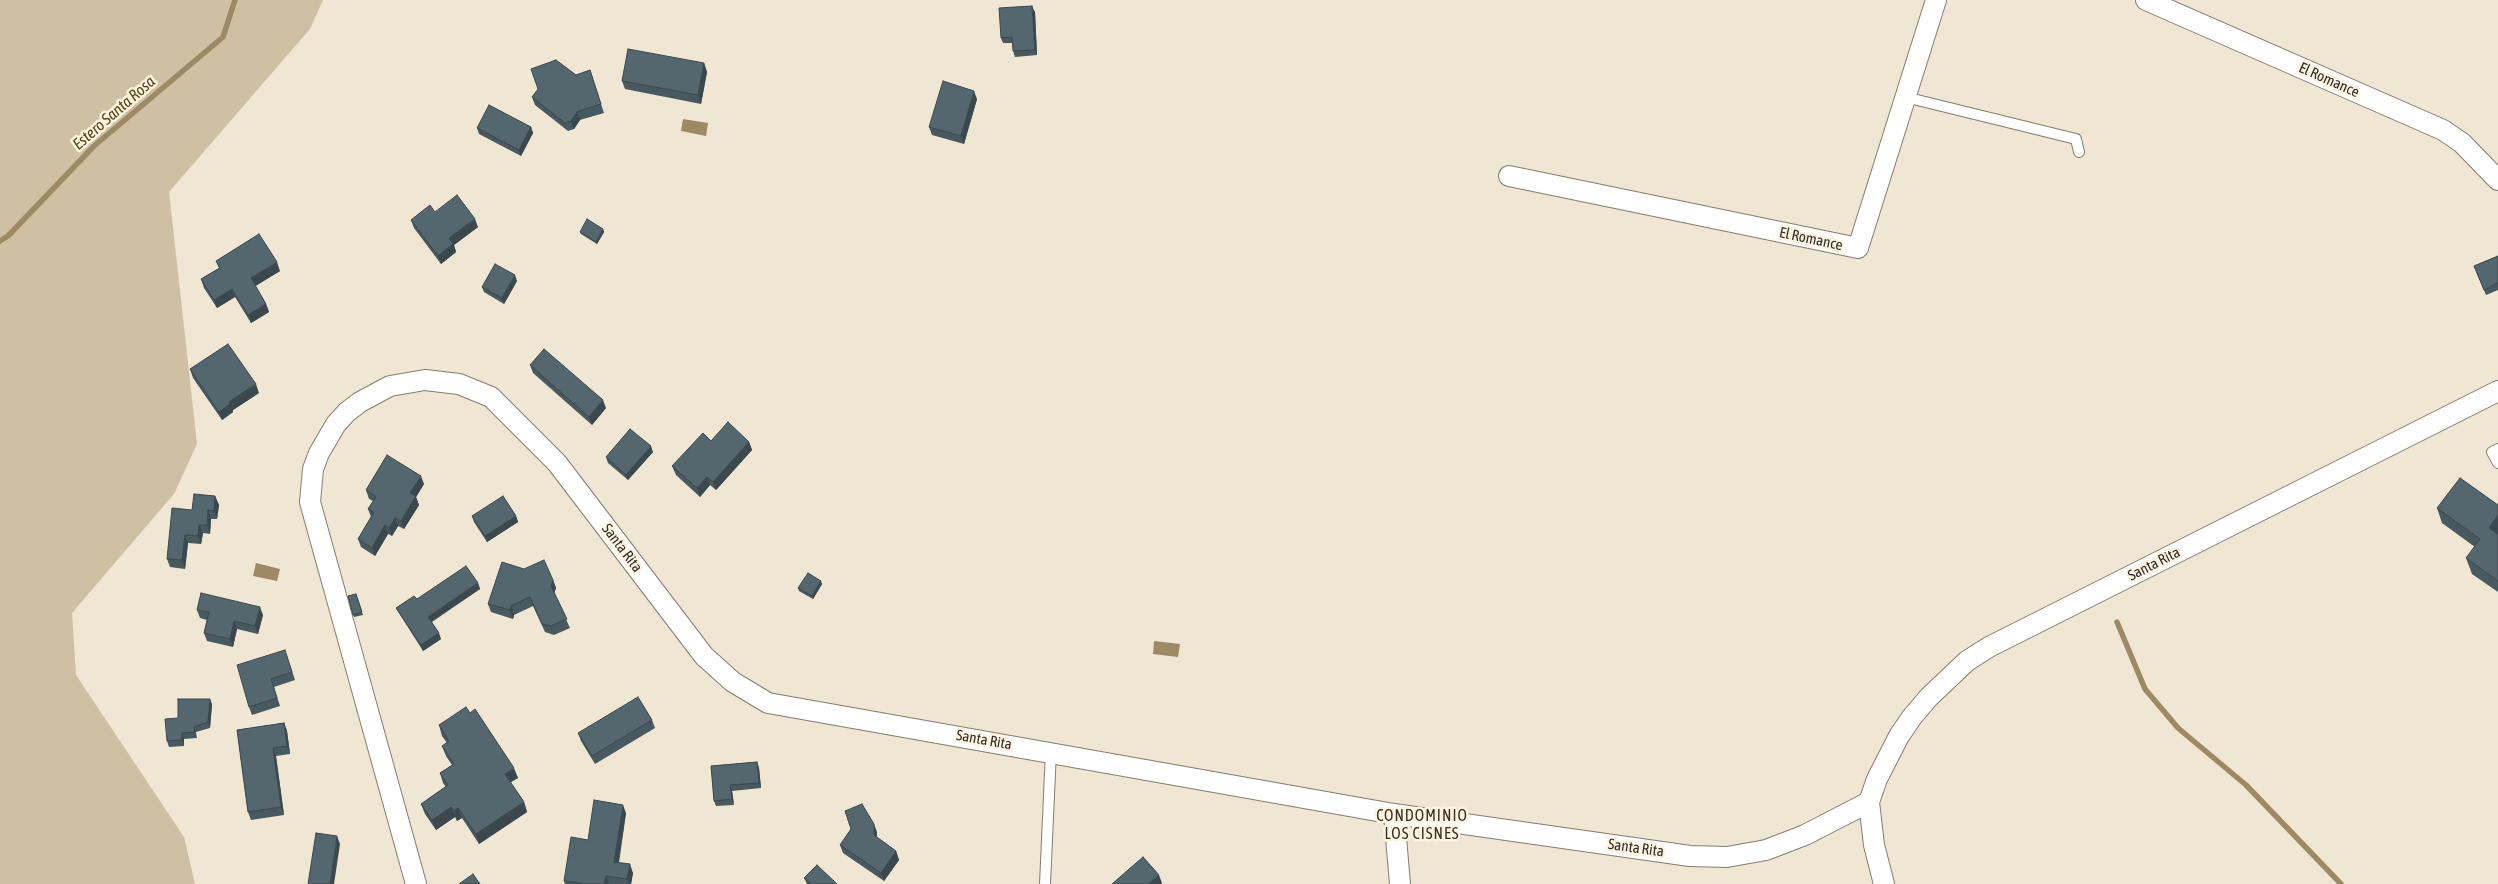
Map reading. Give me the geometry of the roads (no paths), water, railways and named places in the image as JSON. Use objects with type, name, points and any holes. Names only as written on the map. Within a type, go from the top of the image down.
[{"type":"street","name":"El Romance","points":[[1509,176],[1858,248],[1936,0]]},
{"type":"street","name":"El Romance","points":[[2146,0],[2443,130],[2462,143],[2498,180]]},
{"type":"street","name":"Santa Rita","points":[[416,884],[310,502],[313,469],[319,453],[336,424],[360,402],[390,386],[407,382],[442,380],[476,389],[491,397],[557,463],[704,656],[733,682],[768,702],[1051,751],[1394,814],[1690,856],[1727,857],[1753,853],[1786,844],[1869,802]]},
{"type":"street","name":"Santa Rita","points":[[1884,884],[1874,845],[1869,802],[1887,758],[1912,717],[1947,678],[1989,647],[2498,391]]},
{"type":"street","points":[[1394,814],[1400,884]]},
{"type":"lane","points":[[1905,97],[2076,138],[2079,152]]},
{"type":"lane","points":[[2498,449],[2492,452],[2498,463]]},
{"type":"lane","points":[[1045,884],[1051,751]]},
{"type":"waterway","name":"Estero Santa Rosa","points":[[0,241],[8,236],[94,146],[223,37],[235,0]]},
{"type":"waterway","points":[[2117,622],[2145,689],[2178,728],[2246,785],[2341,884]]},
{"type":"district","name":"CONDOMINIO LOS CISNES","points":[[1422,825]]}]
